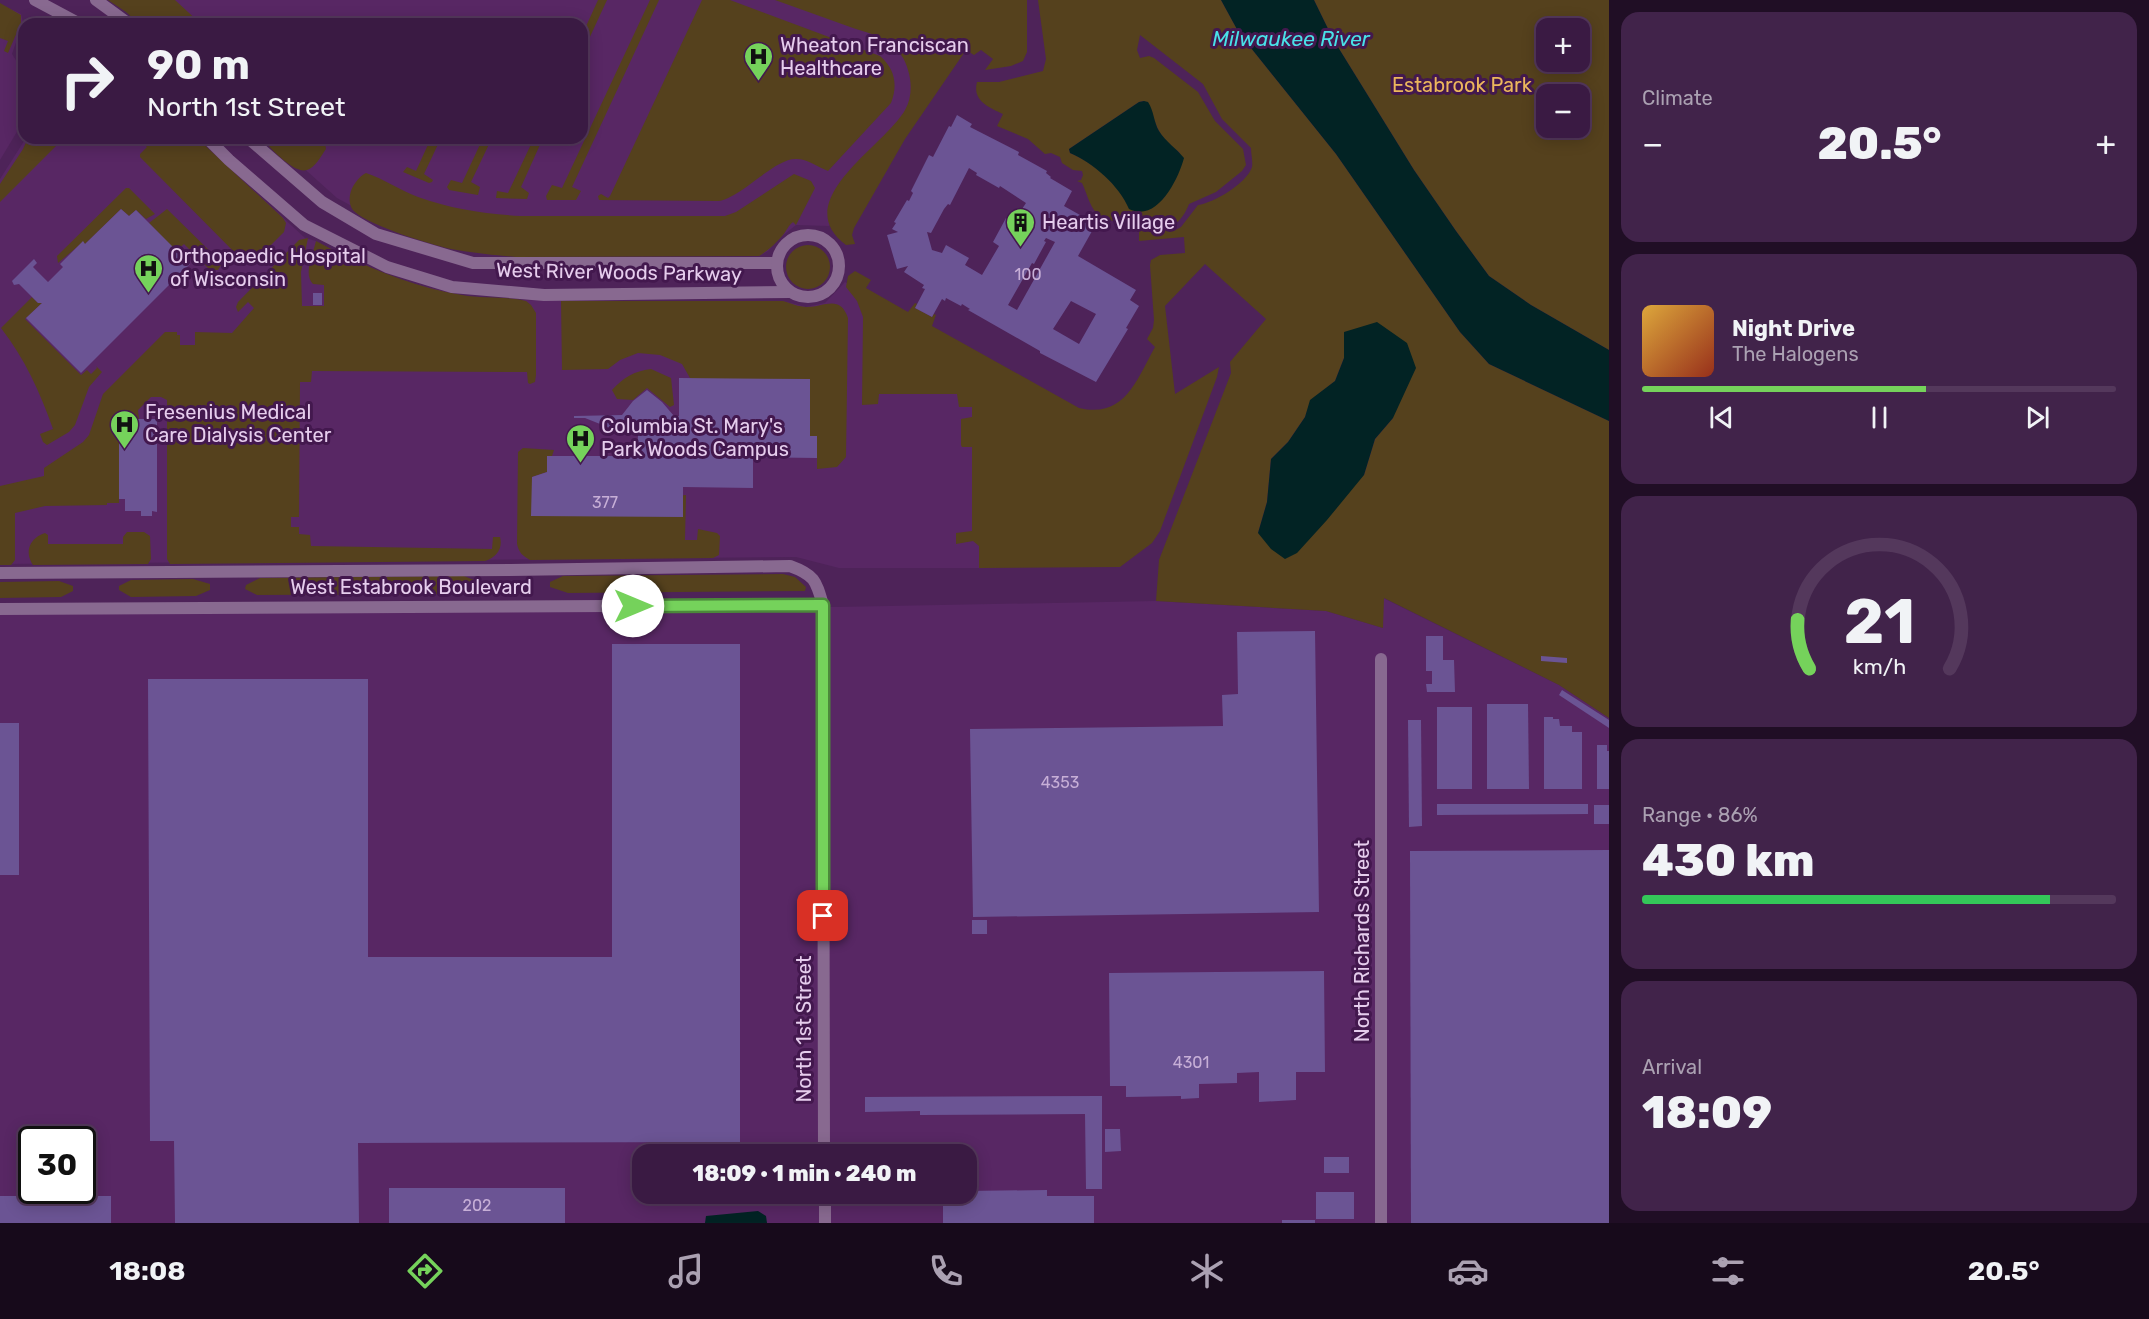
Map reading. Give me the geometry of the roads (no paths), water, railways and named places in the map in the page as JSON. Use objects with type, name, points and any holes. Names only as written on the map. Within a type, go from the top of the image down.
[{"type":"street","points":[[35,0],[49,3],[71,18]]},
{"type":"street","points":[[96,0],[121,18]]},
{"type":"street","name":"West River Woods Parkway","points":[[213,144],[304,225],[387,267],[452,287],[544,295],[790,292],[804,297],[814,297],[830,287],[836,280],[839,270],[836,252],[830,244],[814,235],[794,238],[785,244],[779,253],[777,263],[473,263],[376,234],[322,202],[255,144]]},
{"type":"street","points":[[777,263],[781,281],[790,292]]},
{"type":"street","name":"West Estabrook Boulevard","points":[[0,573],[790,566],[805,571],[815,579]]},
{"type":"street","name":"North 1st Street","points":[[815,579],[823,605],[824,1144]]},
{"type":"street","name":"West Estabrook Boulevard","points":[[0,609],[823,605]]},
{"type":"street","name":"North Richards Street","points":[[1381,658],[1381,1223]]},
{"type":"street","points":[[825,1204],[825,1223]]},
{"type":"water","name":"Milwaukee River","points":[[1221,0],[1314,0],[1333,39],[1414,170],[1489,276],[1531,305],[1609,350],[1609,421],[1489,364],[1460,332],[1336,154],[1239,33]]},
{"type":"water","points":[[1144,101],[1150,106],[1159,131],[1184,158],[1177,177],[1165,197],[1149,210],[1139,212],[1129,209],[1112,183],[1088,163],[1070,153],[1069,149],[1139,102]]},
{"type":"water","points":[[1377,322],[1407,343],[1416,368],[1393,418],[1375,439],[1364,475],[1297,553],[1285,559],[1271,549],[1258,533],[1267,502],[1271,459],[1288,442],[1305,417],[1310,400],[1335,381],[1344,358],[1344,332]]},
{"type":"water","points":[[758,1211],[766,1216],[767,1223],[705,1223],[706,1216]]},
{"type":"place","name":"Wheaton Franciscan Healthcare","points":[[759,82]]},
{"type":"place","name":"Heartis Village","points":[[1021,248]]},
{"type":"place","name":"Orthopaedic Hospital of Wisconsin","points":[[149,294]]},
{"type":"place","name":"Fresenius Medical Care Dialysis Center","points":[[124,450]]},
{"type":"place","name":"Columbia St. Mary's Park Woods Campus","points":[[580,464]]},
{"type":"park label","name":"Estabrook Park","points":[[1462,85]]}]
